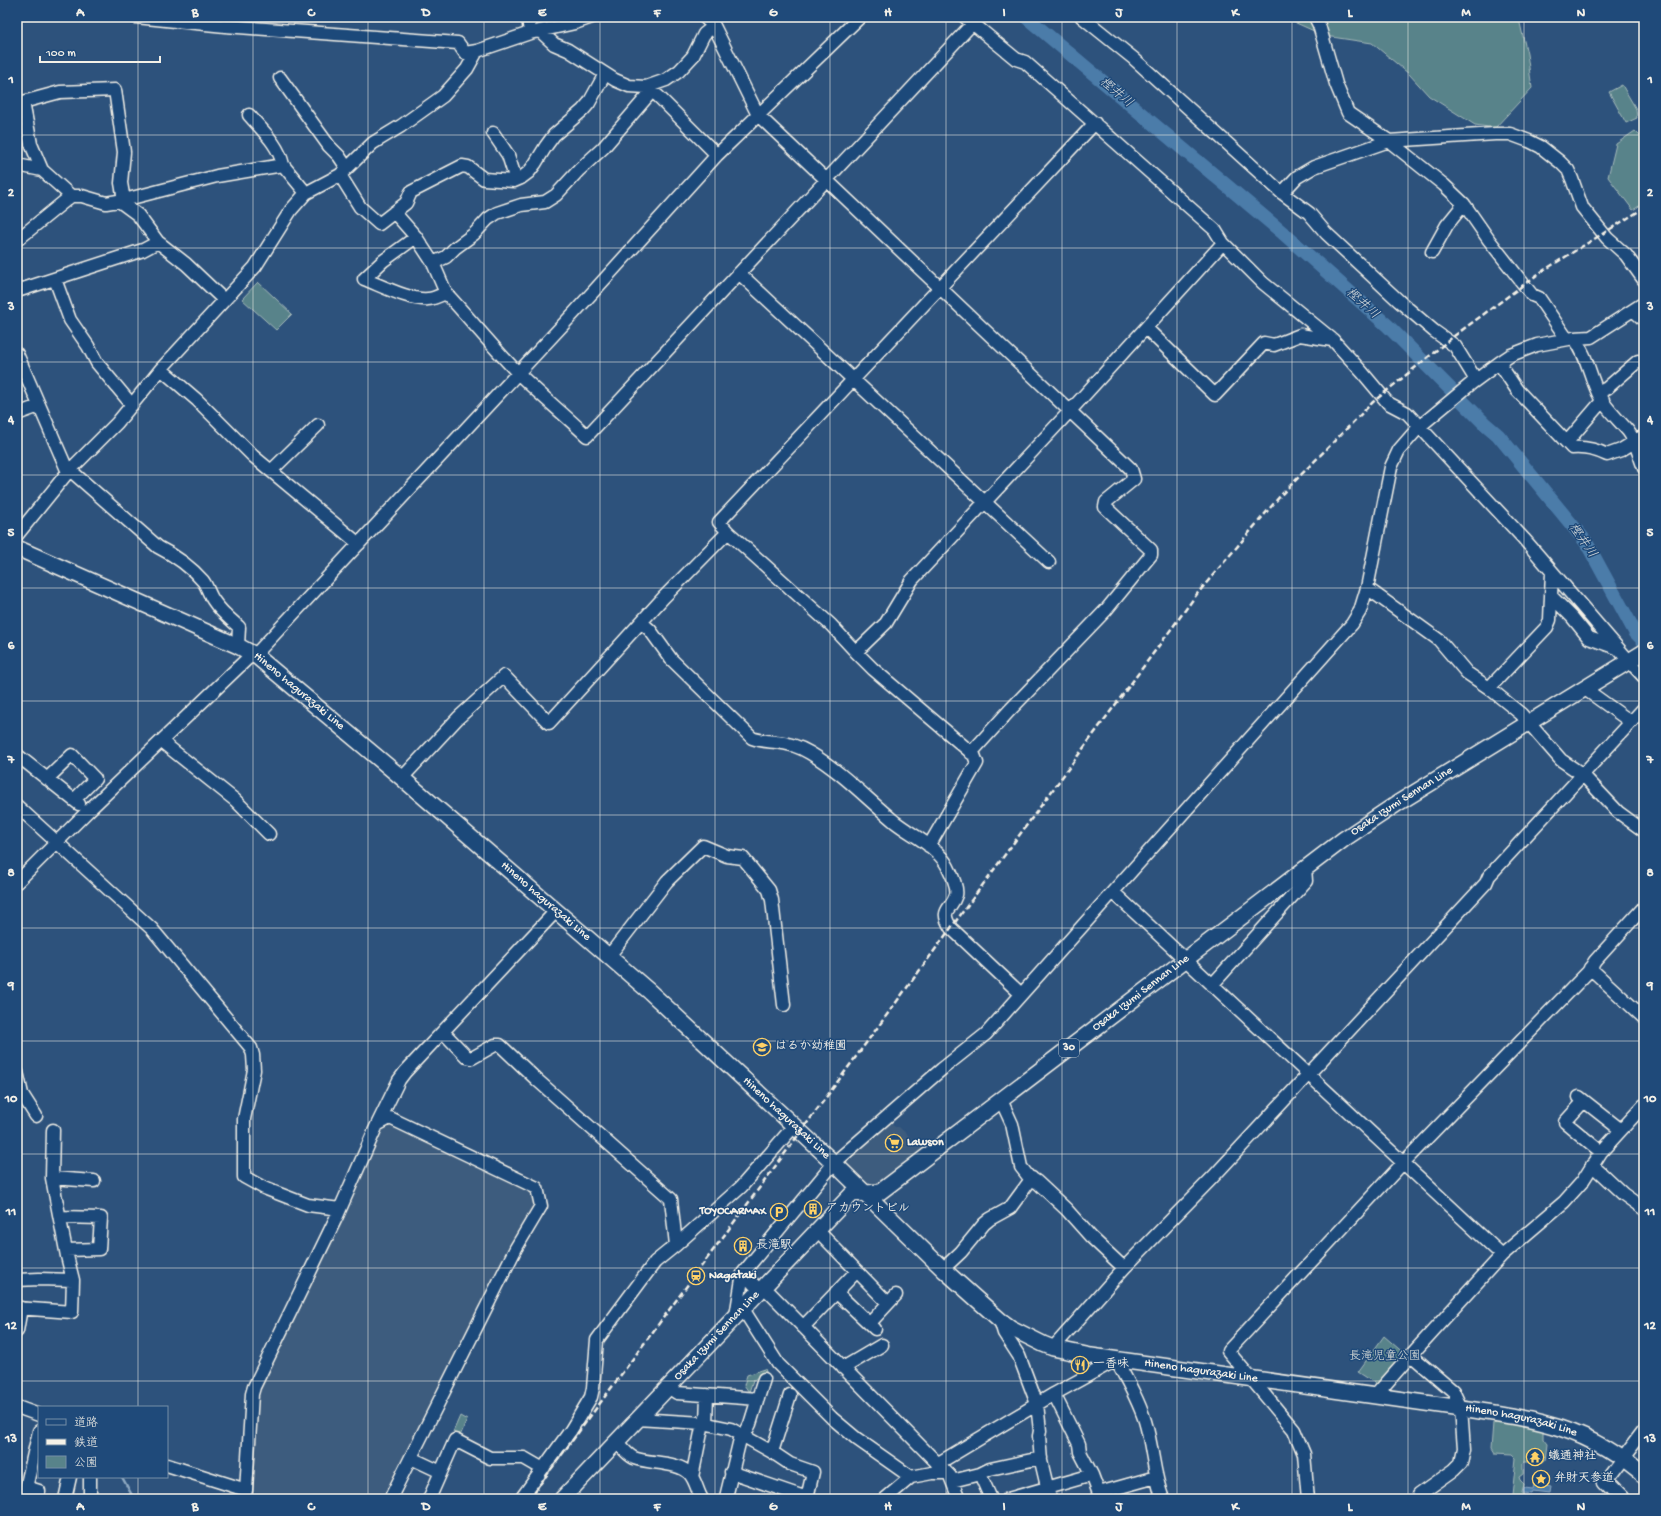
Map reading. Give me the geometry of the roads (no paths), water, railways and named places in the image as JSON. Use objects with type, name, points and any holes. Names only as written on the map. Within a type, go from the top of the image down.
[{"type":"main road","name":"Hineno hagurazaki Line","points":[[17,548],[238,646],[255,655],[402,778],[656,997],[834,1162],[943,1269],[1011,1328],[1054,1348],[1116,1360],[1461,1408],[1517,1417],[1553,1425],[1579,1434],[1600,1444],[1622,1458],[1644,1477]]},
{"type":"main road","name":"Osaka Izumi Sennan Line","points":[[562,1499],[852,1194],[880,1192],[1305,868],[1392,807],[1636,657]]},
{"type":"street","points":[[136,17],[225,26],[458,43],[465,53],[477,51],[535,32],[576,23],[592,17]]},
{"type":"street","points":[[528,17],[535,32],[554,44],[568,50],[605,74],[629,86],[649,89],[658,96],[716,155]]},
{"type":"street","points":[[704,17],[714,26],[758,115],[826,181],[940,286],[1131,469],[1134,478],[1106,502],[1105,507],[1151,550],[1151,554],[1106,610],[1008,712],[971,753]]},
{"type":"street","points":[[17,882],[161,741],[247,659],[255,655],[574,313],[716,155],[860,17]]},
{"type":"street","points":[[1082,17],[1133,58],[1282,193],[1309,213],[1326,233],[1405,306],[1434,331],[1455,346],[1474,382]]},
{"type":"street","points":[[1315,17],[1319,25],[1336,84],[1348,113],[1389,141],[1444,185],[1464,204],[1532,295],[1539,298],[1587,361],[1601,397],[1616,419],[1628,432],[1639,439],[1644,468]]},
{"type":"street","points":[[394,212],[416,237],[433,263],[446,293],[518,372],[587,436],[826,181],[969,20],[1016,59],[1025,62],[1095,123],[1215,230],[1223,243],[1263,283],[1333,340],[1388,403],[1407,413],[1421,426],[1508,522],[1618,649]]},
{"type":"street","points":[[433,263],[446,257],[455,248],[474,234],[488,219],[497,213],[521,205],[545,202],[556,195],[602,148],[649,89],[679,71],[693,56],[704,34],[714,26]]},
{"type":"street","points":[[17,535],[69,471],[117,422],[161,369],[255,267],[291,210],[306,193],[343,171],[373,144],[443,96],[467,69],[477,51]]},
{"type":"street","points":[[280,78],[329,146],[339,156],[343,171],[360,207],[379,224],[406,203],[411,192],[462,166],[468,167],[484,179],[514,181],[529,172],[554,135],[589,103],[605,74]]},
{"type":"street","points":[[71,196],[42,170],[31,144],[20,102],[60,92],[115,90],[124,152],[121,183],[122,201],[138,216],[158,242],[186,264],[224,300]]},
{"type":"street","points":[[249,114],[267,134],[284,165],[306,193]]},
{"type":"street","points":[[929,846],[977,763],[971,753],[873,669],[831,625],[728,532],[719,522],[1095,123]]},
{"type":"street","points":[[493,133],[508,155],[516,180]]},
{"type":"street","points":[[1282,193],[1297,177],[1314,167],[1389,141],[1510,134],[1541,147],[1568,170],[1582,207],[1607,238],[1626,255],[1644,280]]},
{"type":"street","points":[[17,165],[42,170]]},
{"type":"street","points":[[17,240],[71,196],[82,196],[106,203],[122,201],[216,176],[284,165]]},
{"type":"street","points":[[1432,252],[1447,225],[1464,204]]},
{"type":"street","points":[[416,237],[383,261],[364,279],[401,294],[420,299],[428,299],[446,293]]},
{"type":"street","points":[[17,290],[144,250],[158,242]]},
{"type":"street","points":[[856,652],[886,623],[912,580],[1070,411],[1223,243]]},
{"type":"street","points":[[740,273],[984,503],[1049,562]]},
{"type":"street","points":[[55,279],[70,320],[88,346],[97,364],[132,405]]},
{"type":"street","points":[[910,1477],[857,1439],[837,1422],[778,1364],[740,1312],[743,1273],[834,1162],[942,1069],[986,1034],[1352,624],[1360,611],[1367,588],[1391,467],[1399,450],[1421,426],[1474,382],[1512,355],[1526,348],[1597,335],[1644,303]]},
{"type":"street","points":[[1633,310],[1644,320]]},
{"type":"street","points":[[1146,328],[1215,395],[1264,343],[1274,345],[1300,335],[1333,340]]},
{"type":"street","points":[[17,354],[69,471],[158,547],[169,552],[185,564],[204,582],[213,601],[225,615],[239,627],[238,646]]},
{"type":"street","points":[[1566,442],[1607,388],[1638,360],[1644,363]]},
{"type":"street","points":[[1499,363],[1517,390],[1572,448],[1580,447],[1595,449],[1607,455],[1621,450],[1639,439]]},
{"type":"street","points":[[161,369],[197,400],[253,456],[359,544]]},
{"type":"street","points":[[17,414],[39,406]]},
{"type":"street","points":[[271,471],[318,425]]},
{"type":"street","points":[[402,778],[458,718],[504,676],[549,723],[642,623],[664,597],[728,532]]},
{"type":"street","points":[[1489,688],[1547,627],[1550,620],[1552,572]]},
{"type":"street","points":[[1367,588],[1439,640],[1467,673],[1489,688],[1521,714],[1561,760],[1583,775],[1618,812],[1644,831]]},
{"type":"street","points":[[1551,596],[1572,617],[1589,638],[1636,657],[1644,677]]},
{"type":"street","points":[[642,623],[650,630],[671,659],[752,738],[759,741],[794,745],[810,753],[850,782],[894,821],[938,852],[948,866],[955,887],[956,895],[946,913],[947,921],[951,928],[1021,994]]},
{"type":"street","points":[[1584,689],[1631,722]]},
{"type":"street","points":[[1054,1348],[1124,1268],[1213,1177],[1307,1074],[1486,883],[1489,876],[1644,708]]},
{"type":"street","points":[[161,741],[235,800],[269,834]]},
{"type":"street","points":[[17,755],[88,811]]},
{"type":"street","points":[[47,778],[72,755],[95,779],[74,800]]},
{"type":"street","points":[[17,806],[152,929],[251,1048],[254,1070],[244,1119],[244,1177],[264,1188],[308,1205],[340,1209]]},
{"type":"street","points":[[609,956],[667,881],[703,846],[726,856],[743,858],[769,890],[772,900],[784,1005]]},
{"type":"street","points":[[1212,985],[1306,881],[1305,868]]},
{"type":"street","points":[[1113,892],[1502,1255]]},
{"type":"street","points":[[1308,1499],[1304,1454],[1294,1430],[1228,1351],[1403,1163],[1590,968],[1644,907]]},
{"type":"street","points":[[168,1464],[245,1494],[252,1394],[254,1387],[340,1209],[377,1125],[399,1080],[556,911]]},
{"type":"street","points":[[1590,968],[1644,1018]]},
{"type":"street","points":[[443,1032],[468,1057],[472,1058],[495,1045],[500,1045],[671,1199],[676,1245]]},
{"type":"street","points":[[17,1072],[22,1094],[36,1116]]},
{"type":"street","points":[[1601,1152],[1565,1122],[1581,1099],[1621,1130]]},
{"type":"street","points":[[1001,1100],[1012,1124],[1021,1167],[1028,1176],[1036,1180],[1066,1209],[1091,1237],[1124,1268]]},
{"type":"street","points":[[1376,1396],[1411,1354],[1502,1255],[1564,1202],[1582,1182],[1601,1152],[1644,1105]]},
{"type":"street","points":[[377,1125],[390,1118],[537,1188],[541,1206],[516,1248],[390,1499]]},
{"type":"street","points":[[521,1499],[571,1430],[591,1397],[597,1340],[655,1262],[741,1187],[794,1126]]},
{"type":"street","points":[[17,1332],[19,1308],[72,1312],[73,1280],[52,1178],[54,1130]]},
{"type":"street","points":[[1592,1165],[1623,1194],[1644,1209]]},
{"type":"street","points":[[52,1178],[94,1181]]},
{"type":"street","points":[[943,1269],[961,1252],[984,1224],[1010,1208],[1032,1178]]},
{"type":"street","points":[[60,1217],[101,1218],[98,1249],[66,1250]]},
{"type":"street","points":[[817,1230],[857,1271],[892,1299],[873,1326],[836,1292]]},
{"type":"street","points":[[803,1327],[857,1271]]},
{"type":"street","points":[[743,1273],[803,1327],[938,1464],[949,1477],[959,1499]]},
{"type":"street","points":[[17,1280],[73,1280]]},
{"type":"street","points":[[1000,1320],[1004,1333],[1019,1356],[1037,1404],[1041,1458],[1049,1494]]},
{"type":"street","points":[[843,1368],[882,1345]]},
{"type":"street","points":[[1411,1354],[1454,1391],[1461,1408],[1464,1449],[1461,1462],[1454,1470],[1416,1498]]},
{"type":"street","points":[[938,1464],[1054,1394],[1116,1360],[1137,1399],[1145,1422],[1156,1476],[1163,1499]]},
{"type":"street","points":[[726,1497],[731,1472],[742,1435],[750,1424],[764,1379]]},
{"type":"street","points":[[668,1387],[677,1393],[758,1399]]},
{"type":"street","points":[[1054,1394],[1079,1444],[1080,1452],[1092,1475],[1100,1496],[1156,1476]]},
{"type":"street","points":[[692,1477],[705,1424],[707,1395]]},
{"type":"street","points":[[772,1452],[790,1395]]},
{"type":"street","points":[[17,1407],[38,1415]]},
{"type":"street","points":[[637,1419],[705,1424],[731,1429],[790,1464],[813,1472],[807,1498],[731,1472]]},
{"type":"street","points":[[1621,1499],[1604,1482],[1644,1429]]},
{"type":"street","points":[[38,1438],[36,1453],[25,1492],[39,1491]]},
{"type":"street","points":[[431,1499],[455,1440],[490,1458],[524,1458],[543,1470]]},
{"type":"street","points":[[616,1441],[627,1454],[635,1458],[680,1468],[688,1472],[692,1477],[702,1499]]},
{"type":"street","points":[[411,1458],[441,1472]]},
{"type":"street","points":[[885,1499],[910,1477],[932,1473],[949,1477],[980,1474],[990,1469],[1041,1458]]},
{"type":"street","points":[[980,1474],[991,1499]]},
{"type":"street","points":[[1008,1499],[1049,1494],[1092,1475]]},
{"type":"street","points":[[65,1499],[70,1478]]},
{"type":"street","points":[[90,1478],[90,1499]]},
{"type":"waterway","name":"樫井川","points":[[1026,17],[1283,233],[1388,326],[1484,423],[1498,435],[1586,542],[1635,632],[1644,641]]},
{"type":"waterway","points":[[123,1478],[134,1499]]},
{"type":"railway","points":[[746,1206],[1197,594],[1281,495],[1373,402],[1454,336],[1541,272],[1644,208]]},
{"type":"railway","points":[[529,1499],[743,1210]]},
{"type":"place","name":"はるか幼稚園","points":[[762,1047]]},
{"type":"place","name":"Lawson","points":[[894,1143]]},
{"type":"place","name":"アカウントビル","points":[[813,1209]]},
{"type":"place","name":"TOYOCARMAX","points":[[779,1212]]},
{"type":"place","name":"長滝駅","points":[[743,1246]]},
{"type":"place","name":"Nagataki","points":[[696,1276]]},
{"type":"place","name":"一香味","points":[[1080,1365]]},
{"type":"place","name":"蟻通神社","points":[[1535,1457]]},
{"type":"place","name":"弁財天参道","points":[[1541,1479]]},
{"type":"park label","name":"長滝児童公園","points":[[1385,1357]]}]
